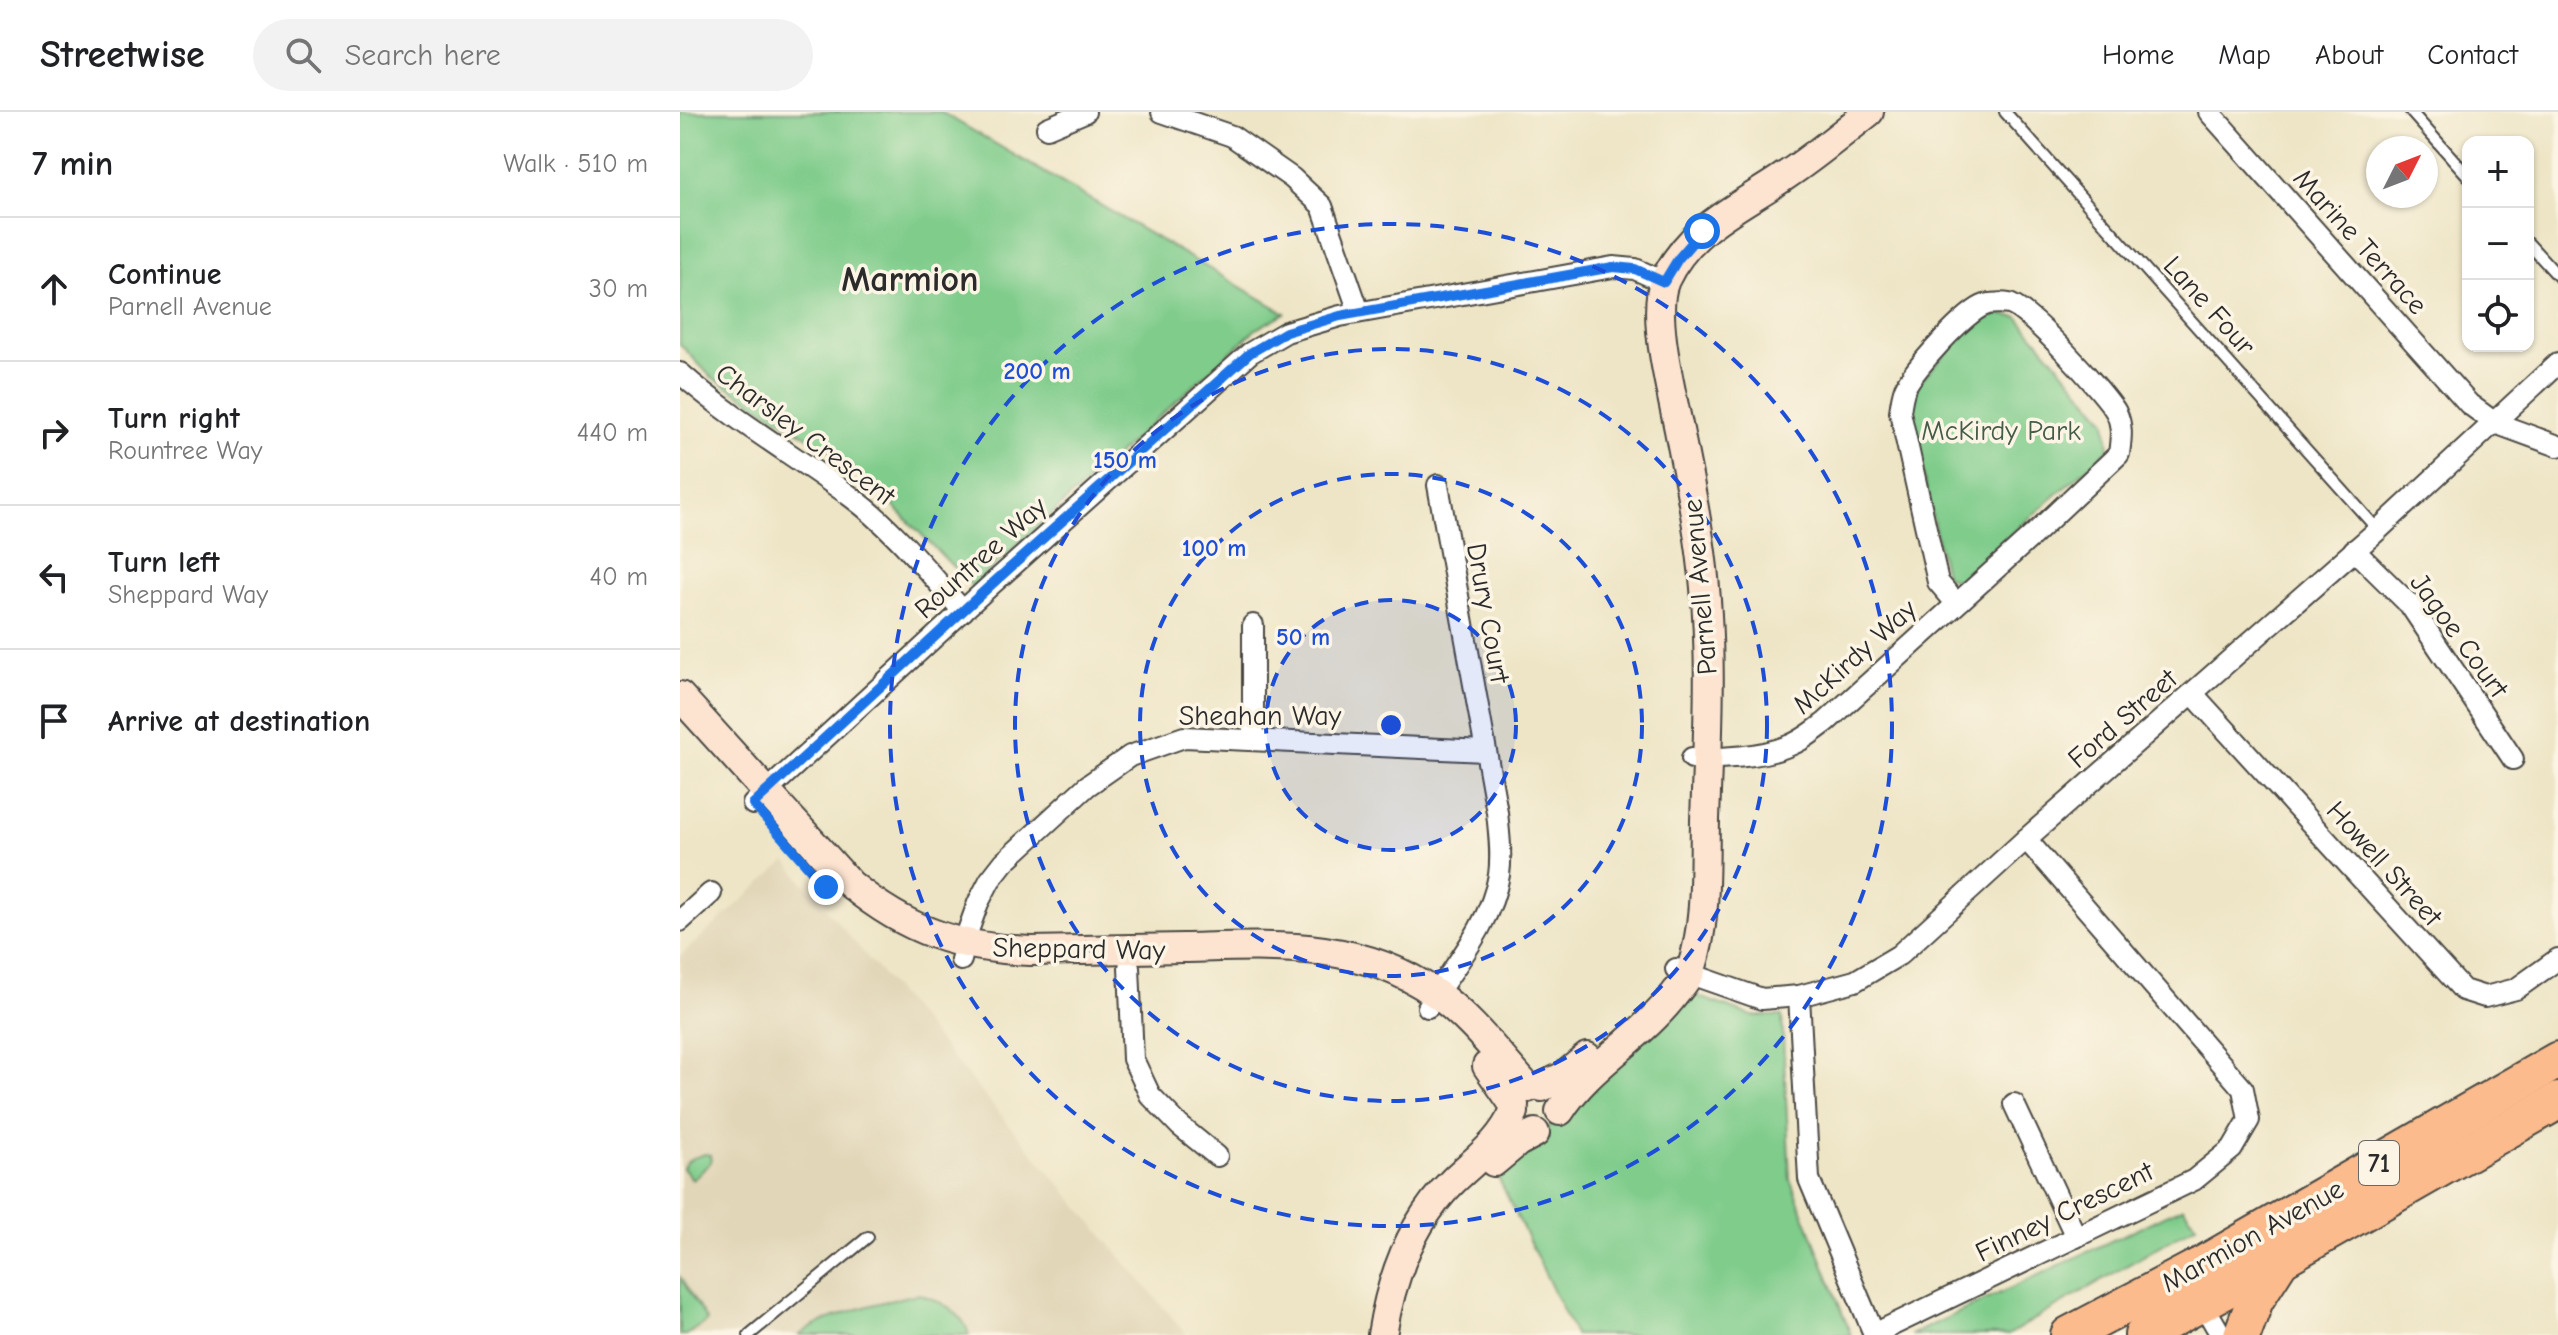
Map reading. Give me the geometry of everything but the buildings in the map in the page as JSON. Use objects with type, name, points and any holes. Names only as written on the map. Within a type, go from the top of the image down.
[{"type":"highway","name":"Marmion Avenue","points":[[2143,1335],[2201,1284],[2558,1060]]},
{"type":"highway","name":"Marmion Avenue","points":[[2069,1335],[2201,1284],[2280,1260],[2558,1101]]},
{"type":"highway","points":[[2241,1335],[2255,1300],[2280,1260]]},
{"type":"street","points":[[1047,128],[1085,112]]},
{"type":"street","points":[[1162,112],[1232,136],[1292,178],[1322,206],[1359,312]]},
{"type":"street","name":"Marine Terrace","points":[[2209,112],[2469,404],[2495,423],[2558,446]]},
{"type":"street","name":"Parnell Avenue","points":[[1397,1335],[1412,1274],[1443,1216],[1477,1176],[1518,1142],[1549,1129],[1569,1095],[1649,1025],[1683,971],[1700,758],[1692,614],[1689,568],[1649,358],[1646,317],[1671,246],[1695,219],[1724,196],[1767,172],[1851,115]]},
{"type":"street","name":"Rountree Way","points":[[759,798],[1250,353],[1286,332],[1359,312],[1613,267],[1635,269],[1660,280]]},
{"type":"street","name":"McKirdy Way","points":[[1700,758],[1770,752],[1806,737],[2032,536],[2119,454],[2122,428],[2115,411],[2048,333],[2011,304],[1984,305],[1964,320],[1916,369],[1904,391],[1900,412],[1938,582],[1956,603]]},
{"type":"street","name":"Ford Street","points":[[1683,971],[1762,999],[1799,996],[1855,981],[1899,955],[2026,839],[2378,530],[2558,363]]},
{"type":"street","name":"Charsley Crescent","points":[[680,373],[709,399],[852,498],[907,549],[963,611]]},
{"type":"street","name":"Drury Court","points":[[1438,485],[1485,751]]},
{"type":"street","name":"Jagoe Court","points":[[2354,550],[2410,605],[2513,759]]},
{"type":"street","points":[[1253,625],[1253,738]]},
{"type":"street","name":"Howell Street","points":[[2193,694],[2463,990],[2485,997],[2516,989],[2558,959]]},
{"type":"street","name":"Sheppard Way","points":[[680,696],[826,887],[878,927],[913,945],[963,952],[1021,968],[1303,962],[1342,967],[1432,1000]]},
{"type":"street","name":"Sheppard Way","points":[[680,720],[759,798]]},
{"type":"street","name":"Sheahan Way","points":[[963,952],[978,903],[1004,862],[1087,786],[1130,756],[1184,737],[1485,751]]},
{"type":"street","points":[[1432,1000],[1481,925],[1499,876],[1497,812],[1485,751]]},
{"type":"street","name":"Finney Crescent","points":[[1799,996],[1809,1179],[1874,1334],[2194,1180],[2232,1149],[2249,1120],[2243,1089],[2026,839]]},
{"type":"street","points":[[680,921],[711,893]]},
{"type":"street","name":"Sheppard Way","points":[[963,952],[991,949],[1296,946],[1362,958],[1389,968],[1432,1000],[1503,1086],[1525,1098]]},
{"type":"street","points":[[1129,967],[1133,1059],[1150,1095],[1180,1126],[1217,1156]]},
{"type":"street","name":"Parnell Avenue","points":[[1382,1335],[1393,1278],[1424,1215],[1451,1183],[1495,1143],[1525,1098],[1575,1068],[1683,971]]},
{"type":"street","points":[[1535,1133],[1521,1126],[1525,1098],[1557,1099],[1560,1111]]},
{"type":"street","points":[[2014,1104],[2076,1237]]},
{"type":"street","points":[[2201,1284],[2221,1335]]},
{"type":"street","points":[[2201,1284],[2241,1335]]},
{"type":"lane","name":"Lane Four","points":[[2005,112],[2378,530]]},
{"type":"lane","points":[[2411,112],[2462,169]]},
{"type":"lane","points":[[2534,250],[2558,276]]},
{"type":"lane","points":[[749,1335],[868,1237]]},
{"type":"shaded area","points":[[786,861],[1187,1335],[680,1335],[680,956]]},
{"type":"green space","points":[[680,112],[941,112],[1285,313],[1256,329],[972,586],[871,483],[832,452],[710,376],[680,344]]},
{"type":"green space","name":"McKirdy Park","points":[[1995,314],[2018,317],[2106,421],[2109,449],[1957,581],[1945,575],[1911,418],[1915,386],[1964,335]]},
{"type":"green space","points":[[1683,991],[1752,1016],[1782,1016],[1790,1179],[1851,1335],[1575,1335],[1497,1175],[1660,1023]]},
{"type":"green space","points":[[710,1155],[711,1162],[693,1180],[683,1168],[689,1160]]},
{"type":"green space","points":[[2183,1207],[2196,1225],[2008,1335],[1911,1335]]},
{"type":"green space","points":[[680,1277],[707,1321],[686,1335],[680,1335]]},
{"type":"green space","points":[[920,1294],[943,1304],[956,1314],[969,1335],[800,1335],[840,1315]]},
{"type":"district","name":"Marmion","points":[[910,278]]},
{"type":"route","points":[[826,887],[753,804],[1250,353],[1286,332],[1397,304],[1613,267],[1635,269],[1664,282],[1678,259],[1702,231]]}]
